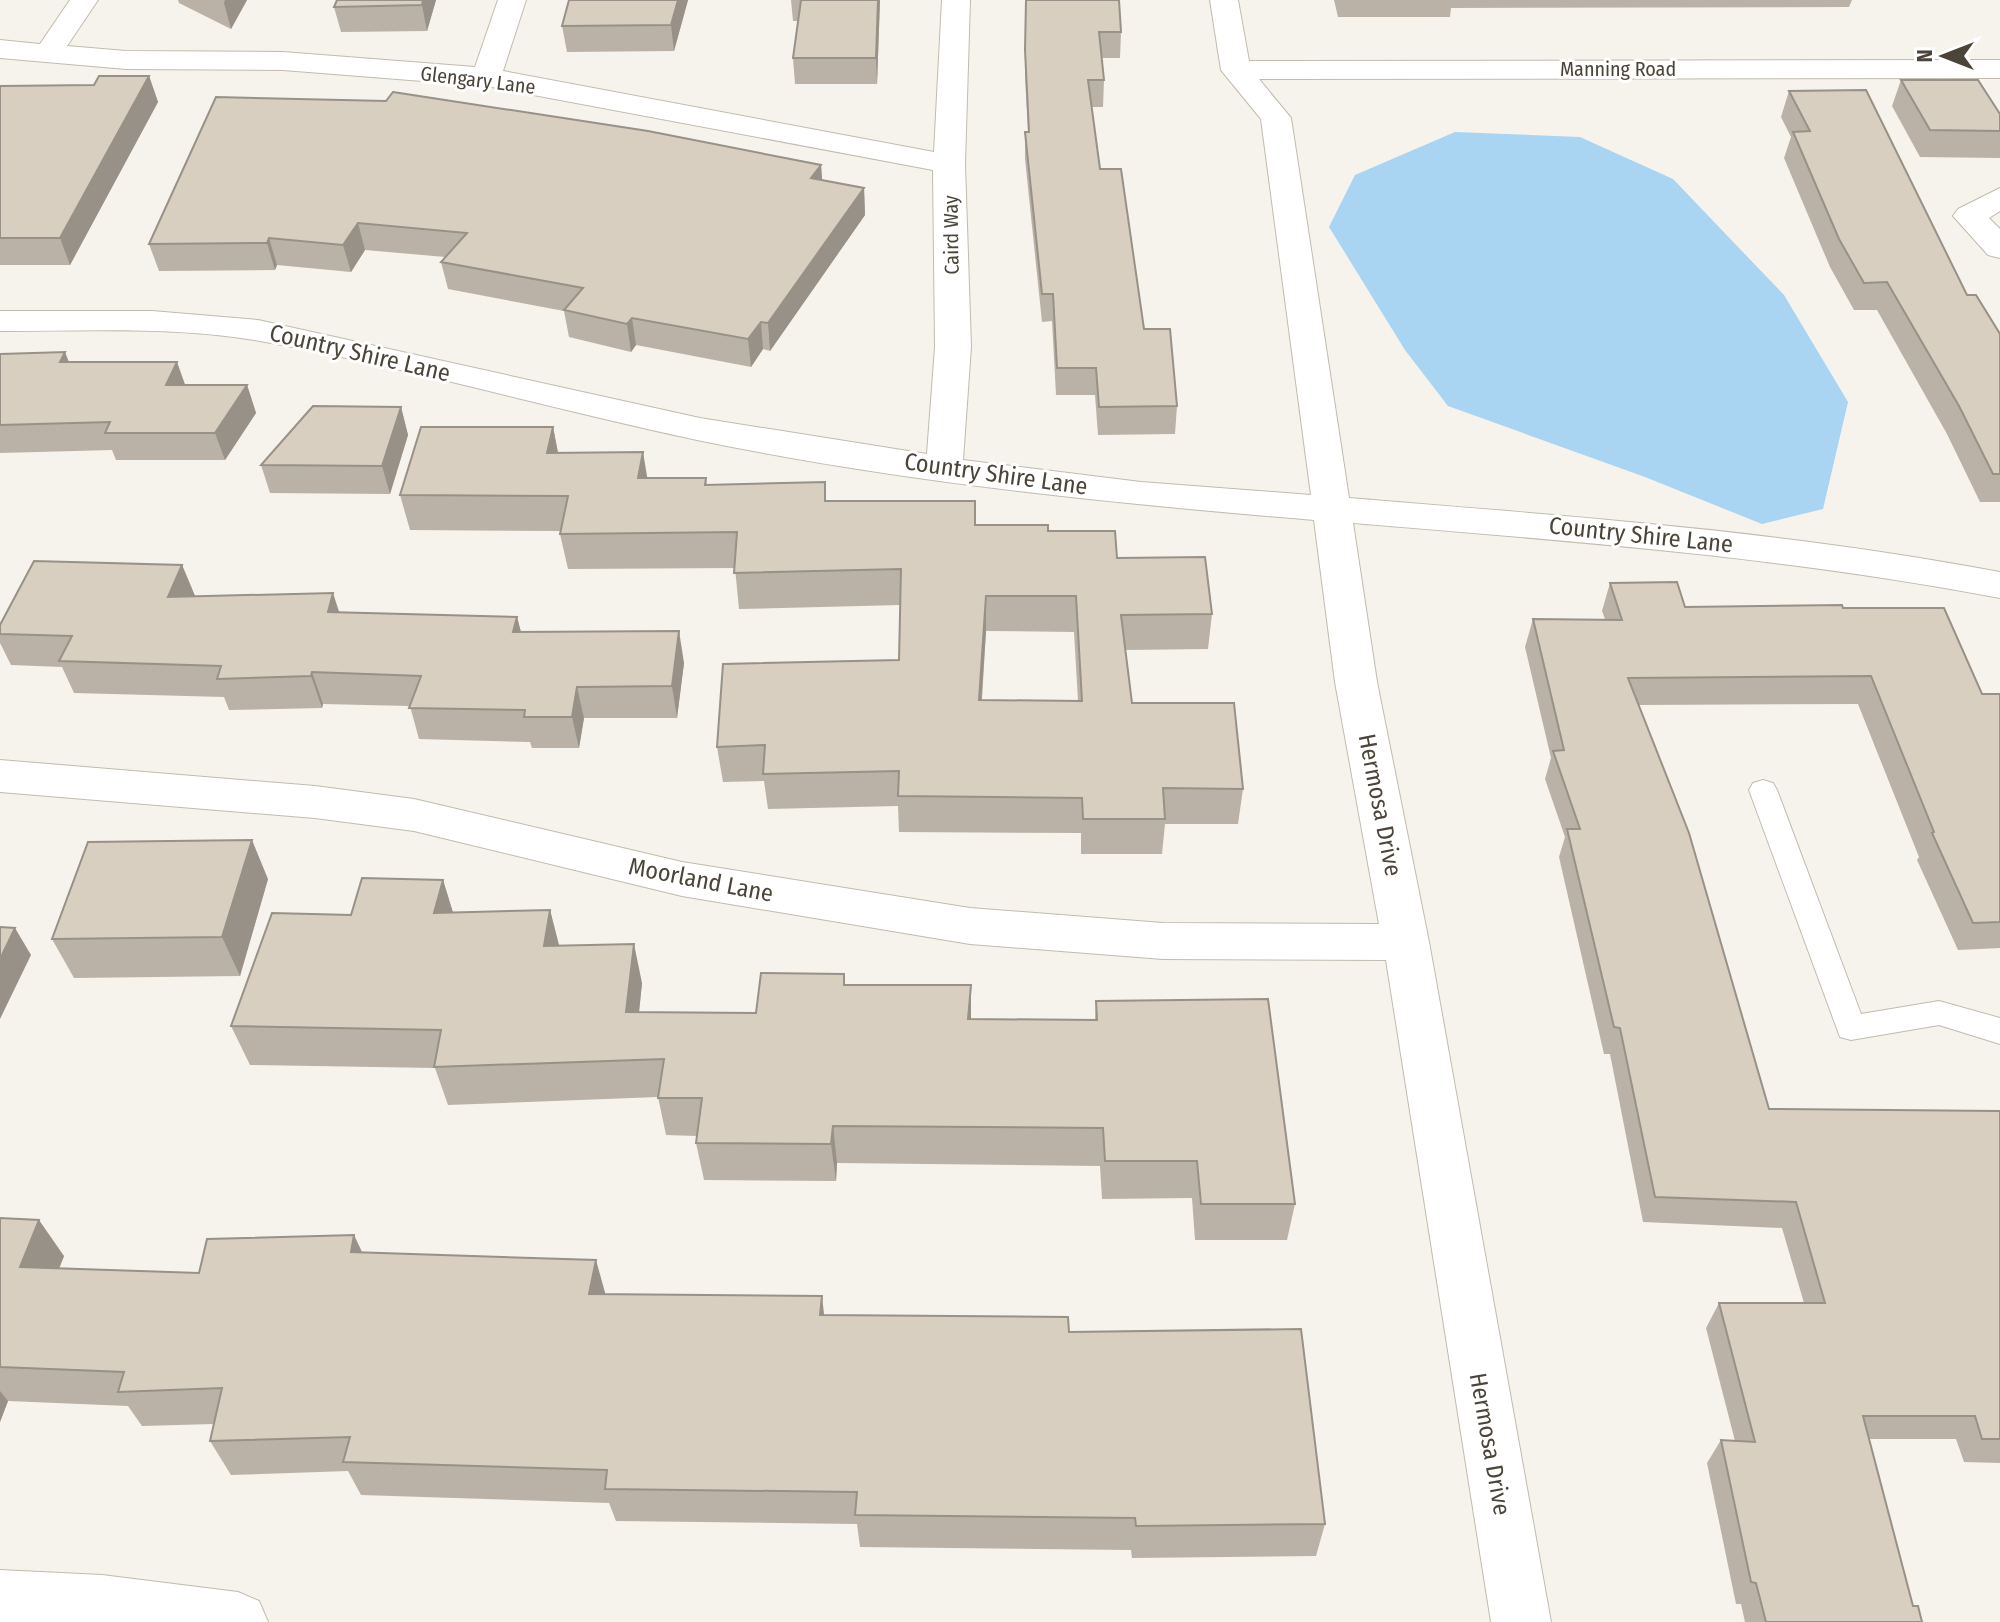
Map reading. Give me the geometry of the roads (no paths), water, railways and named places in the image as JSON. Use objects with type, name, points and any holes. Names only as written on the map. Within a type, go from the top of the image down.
[{"type":"street","points":[[48,53],[84,0]]},
{"type":"street","points":[[486,77],[512,0]]},
{"type":"street","name":"Caird Way","points":[[944,469],[953,347],[949,164],[956,0]]},
{"type":"street","points":[[1224,0],[1236,70]]},
{"type":"street","name":"Glengary Lane","points":[[0,49],[126,60],[283,61],[486,77],[949,164]]},
{"type":"street","name":"Manning Road","points":[[1236,70],[2000,69]]},
{"type":"street","name":"Hermosa Drive","points":[[1236,70],[1276,118],[1356,682],[1406,942],[1521,1622]]},
{"type":"street","points":[[2000,198],[1969,216],[2000,248]]},
{"type":"street","name":"Country Shire Lane","points":[[0,321],[152,321],[258,330],[700,429],[944,469],[1141,494],[1690,538],[1884,563],[2000,585]]},
{"type":"street","name":"Moorland Lane","points":[[0,776],[315,802],[414,815],[682,879],[970,926],[1163,941],[1406,942]]},
{"type":"street","points":[[0,1600],[102,1605],[238,1622]]},
{"type":"lane","points":[[1763,790],[1851,1028],[1939,1013],[2000,1031]]},
{"type":"water","points":[[1455,132],[1580,137],[1673,179],[1784,295],[1848,402],[1823,509],[1762,524],[1645,477],[1448,406],[1405,350],[1329,227],[1355,175]]}]
